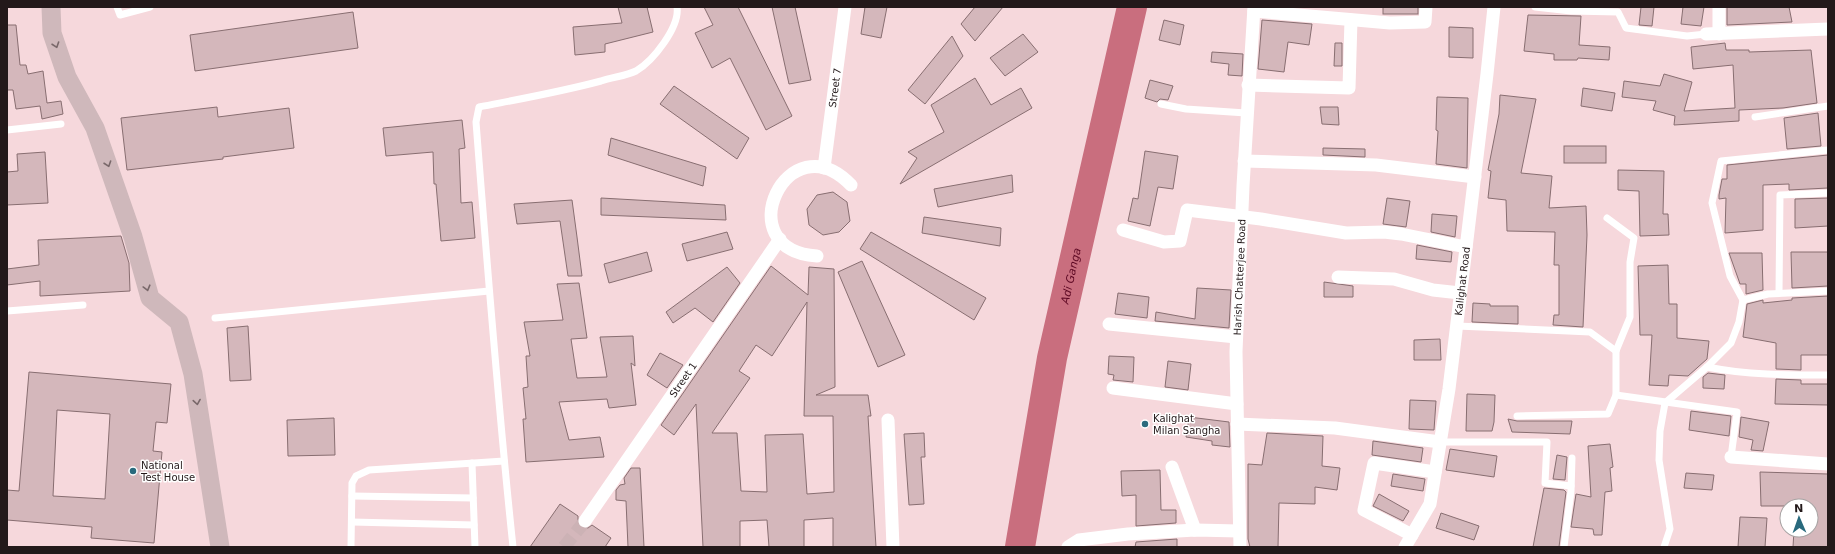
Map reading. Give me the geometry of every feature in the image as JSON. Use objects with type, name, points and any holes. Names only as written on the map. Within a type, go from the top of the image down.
[{"type":"main road","points":[[51,7],[52,33],[59,55],[67,77],[95,128],[133,237],[150,298],[179,322],[193,374],[220,547]]},
{"type":"street","name":"Street 7","points":[[824,168],[845,7]]},
{"type":"street","points":[[1254,9],[1390,23],[1425,22],[1426,7]]},
{"type":"street","name":"Kalighat Road","points":[[1405,547],[1430,504],[1457,326],[1494,7]]},
{"type":"street","points":[[1719,7],[1712,34],[1828,29]]},
{"type":"street","name":"Harish Chatterjee Road","points":[[1240,547],[1236,337],[1246,113],[1254,9]]},
{"type":"street","points":[[1248,85],[1349,88],[1350,20]]},
{"type":"street","points":[[1244,161],[1376,165],[1475,177]]},
{"type":"street","points":[[817,256],[807,256],[796,252],[780,239],[771,219],[771,208],[777,188],[784,180],[803,169],[824,168],[835,171],[851,185]]},
{"type":"street","points":[[1123,230],[1164,242],[1180,241],[1187,210],[1346,233],[1384,232],[1401,234],[1466,247]]},
{"type":"street","name":"Street 1","points":[[585,521],[780,239]]},
{"type":"street","points":[[1338,278],[1394,279],[1433,290],[1460,293]]},
{"type":"street","points":[[1110,324],[1236,337]]},
{"type":"street","points":[[1113,388],[1237,404]]},
{"type":"street","points":[[888,420],[894,547]]},
{"type":"street","points":[[1237,424],[1335,428],[1440,442]]},
{"type":"street","points":[[1731,457],[1828,464]]},
{"type":"street","points":[[1412,535],[1364,510],[1374,463],[1435,472]]},
{"type":"street","points":[[1172,468],[1196,530]]},
{"type":"street","points":[[1068,547],[1079,540],[1128,534],[1196,530],[1239,531]]},
{"type":"lane","points":[[117,7],[120,15],[150,7]]},
{"type":"lane","points":[[513,547],[489,291],[476,122],[479,107],[568,90],[636,71],[651,59],[665,41],[678,15],[677,7]]},
{"type":"lane","points":[[1535,7],[1571,11],[1618,10],[1626,28],[1687,36],[1712,34]]},
{"type":"lane","points":[[1161,104],[1186,109],[1246,113]]},
{"type":"lane","points":[[1755,117],[1828,106]]},
{"type":"lane","points":[[7,130],[61,124]]},
{"type":"lane","points":[[1664,547],[1670,529],[1659,460],[1660,431],[1665,403],[1707,367],[1731,343],[1743,300],[1730,276],[1712,203],[1721,161],[1828,150]]},
{"type":"lane","points":[[1779,294],[1780,195],[1828,193]]},
{"type":"lane","points":[[1517,416],[1608,414],[1616,395],[1616,351],[1630,317],[1630,262],[1634,238],[1607,218]]},
{"type":"lane","points":[[215,318],[489,291]]},
{"type":"lane","points":[[1743,300],[1768,294],[1828,291]]},
{"type":"lane","points":[[7,311],[83,305]]},
{"type":"lane","points":[[1457,326],[1590,332],[1616,351]]},
{"type":"lane","points":[[1707,367],[1736,373],[1828,375]]},
{"type":"lane","points":[[1616,395],[1736,412],[1731,457]]},
{"type":"lane","points":[[1440,442],[1547,442],[1545,483],[1571,486]]},
{"type":"lane","points":[[1564,547],[1571,486],[1572,458]]},
{"type":"lane","points":[[357,547],[351,547],[352,483],[356,476],[369,470],[504,461]]},
{"type":"lane","points":[[472,463],[475,547]]},
{"type":"lane","points":[[352,496],[473,498]]},
{"type":"lane","points":[[352,522],[474,525]]},
{"type":"building","points":[[618,7],[647,7],[653,32],[605,44],[605,52],[575,55],[573,27],[622,23]]},
{"type":"building","points":[[704,7],[738,7],[792,116],[766,130],[730,58],[712,68],[695,33],[713,25]]},
{"type":"building","points":[[772,7],[795,7],[811,80],[789,84]]},
{"type":"building","points":[[865,7],[887,7],[881,38],[861,34]]},
{"type":"building","points":[[975,7],[1003,7],[975,41],[961,24]]},
{"type":"building","points":[[1383,7],[1418,7],[1418,14],[1383,14]]},
{"type":"building","points":[[1641,7],[1654,7],[1652,26],[1639,25]]},
{"type":"building","points":[[1683,7],[1704,7],[1701,26],[1681,24]]},
{"type":"building","points":[[1727,7],[1789,7],[1792,22],[1727,25]]},
{"type":"building","points":[[353,12],[358,48],[195,71],[190,35]]},
{"type":"building","points":[[1528,15],[1581,16],[1579,45],[1610,47],[1609,60],[1578,58],[1577,60],[1554,60],[1554,54],[1524,51]]},
{"type":"building","points":[[1164,20],[1184,25],[1180,45],[1159,40]]},
{"type":"building","points":[[1262,20],[1312,24],[1309,45],[1288,42],[1284,72],[1258,69]]},
{"type":"building","points":[[7,25],[16,25],[20,65],[26,65],[28,74],[43,71],[47,103],[61,101],[63,114],[42,119],[40,106],[16,109],[13,90],[7,90]]},
{"type":"building","points":[[1449,27],[1473,28],[1473,58],[1449,57]]},
{"type":"building","points":[[1023,34],[1038,52],[1005,76],[990,58]]},
{"type":"building","points":[[952,36],[963,56],[925,104],[908,90]]},
{"type":"building","points":[[1335,43],[1342,43],[1342,66],[1334,66]]},
{"type":"building","points":[[1725,43],[1726,50],[1749,50],[1749,52],[1811,50],[1817,103],[1783,108],[1739,110],[1739,121],[1674,125],[1675,116],[1653,110],[1656,101],[1622,97],[1624,81],[1660,86],[1664,74],[1692,82],[1684,111],[1735,108],[1733,65],[1693,69],[1691,47]]},
{"type":"building","points":[[1212,52],[1243,54],[1242,76],[1228,75],[1229,64],[1211,62]]},
{"type":"building","points":[[975,78],[991,105],[1021,88],[1032,108],[900,184],[917,158],[908,152],[944,132],[931,105]]},
{"type":"building","points":[[1150,80],[1173,86],[1168,100],[1160,99],[1157,102],[1145,98]]},
{"type":"building","points":[[674,86],[749,138],[737,159],[660,104]]},
{"type":"building","points":[[1583,88],[1615,93],[1612,111],[1581,106]]},
{"type":"building","points":[[1500,95],[1536,99],[1521,173],[1552,176],[1549,208],[1586,206],[1587,235],[1583,327],[1553,325],[1554,315],[1559,315],[1559,265],[1554,265],[1555,232],[1507,231],[1506,200],[1488,198],[1491,171],[1488,170],[1499,114]]},
{"type":"building","points":[[1437,97],[1468,98],[1467,168],[1436,164],[1438,131],[1436,130]]},
{"type":"building","points":[[217,107],[218,117],[289,108],[294,148],[223,157],[223,159],[127,170],[121,118]]},
{"type":"building","points":[[1320,107],[1338,107],[1339,125],[1322,124]]},
{"type":"building","points":[[1818,113],[1821,146],[1787,149],[1784,118]]},
{"type":"building","points":[[462,120],[465,148],[459,149],[461,203],[472,202],[475,238],[441,241],[436,184],[434,184],[433,152],[386,156],[383,128]]},
{"type":"building","points":[[611,138],[706,167],[703,186],[608,155]]},
{"type":"building","points":[[1564,146],[1606,146],[1606,163],[1564,163]]},
{"type":"building","points":[[1323,148],[1365,149],[1365,157],[1323,155]]},
{"type":"building","points":[[1145,151],[1178,156],[1173,189],[1158,187],[1150,226],[1128,221],[1133,198],[1138,199]]},
{"type":"building","points":[[45,152],[48,203],[7,205],[7,172],[18,171],[17,154]]},
{"type":"building","points":[[1828,155],[1828,188],[1789,190],[1789,184],[1763,185],[1763,230],[1725,233],[1726,198],[1719,199],[1719,195],[1722,179],[1727,179],[1727,165]]},
{"type":"building","points":[[1618,170],[1664,171],[1663,214],[1668,214],[1669,235],[1640,236],[1639,191],[1618,190]]},
{"type":"building","points":[[1012,175],[1013,192],[938,207],[934,189]]},
{"type":"building","points":[[833,192],[847,202],[850,221],[839,232],[823,235],[809,225],[807,209],[817,195]]},
{"type":"building","points":[[601,198],[725,205],[726,220],[601,215]]},
{"type":"building","points":[[1387,198],[1410,201],[1406,227],[1383,224]]},
{"type":"building","points":[[1828,198],[1828,226],[1795,228],[1795,199]]},
{"type":"building","points":[[572,200],[582,276],[568,276],[560,221],[517,224],[514,204]]},
{"type":"building","points":[[1432,214],[1457,216],[1455,237],[1431,232]]},
{"type":"building","points":[[924,217],[1001,228],[1000,246],[922,233]]},
{"type":"building","points":[[727,232],[733,249],[687,261],[682,244]]},
{"type":"building","points":[[871,232],[986,298],[974,320],[860,249]]},
{"type":"building","points":[[121,236],[129,263],[130,291],[40,296],[40,281],[7,285],[7,269],[39,265],[38,240]]},
{"type":"building","points":[[1417,245],[1452,252],[1451,262],[1416,259]]},
{"type":"building","points":[[647,252],[652,271],[609,283],[604,264]]},
{"type":"building","points":[[1791,252],[1828,252],[1828,286],[1792,288]]},
{"type":"building","points":[[1729,253],[1762,253],[1763,290],[1746,294],[1746,284],[1740,284]]},
{"type":"building","points":[[862,261],[905,355],[878,367],[838,272]]},
{"type":"building","points":[[1668,265],[1669,304],[1677,304],[1677,338],[1709,341],[1707,359],[1688,376],[1669,375],[1668,386],[1649,385],[1652,335],[1640,335],[1638,266]]},
{"type":"building","points":[[771,266],[808,295],[809,267],[834,269],[835,387],[816,395],[868,395],[871,416],[868,416],[876,547],[833,547],[833,518],[804,520],[804,547],[769,547],[767,520],[740,521],[740,547],[703,547],[696,404],[674,435],[661,425]],"holes":[[[807,302],[804,416],[833,416],[834,492],[807,494],[803,434],[765,435],[767,492],[741,491],[737,433],[712,433],[750,378],[739,371],[756,345],[772,356]]]},
{"type":"building","points":[[727,267],[740,283],[713,322],[695,308],[673,323],[666,312]]},
{"type":"building","points":[[1324,282],[1353,286],[1353,297],[1324,297]]},
{"type":"building","points":[[579,283],[587,338],[571,339],[577,378],[607,377],[600,337],[633,336],[635,366],[631,363],[636,405],[609,408],[607,399],[559,402],[569,440],[600,437],[604,457],[526,462],[523,419],[526,419],[523,388],[528,387],[526,356],[530,356],[524,322],[563,320],[557,284]]},
{"type":"building","points":[[1197,288],[1231,290],[1229,328],[1155,321],[1156,312],[1195,319]]},
{"type":"building","points":[[1118,293],[1149,297],[1147,318],[1115,314]]},
{"type":"building","points":[[1828,296],[1828,355],[1801,355],[1801,370],[1776,369],[1776,343],[1743,337],[1747,304],[1763,300],[1763,303],[1792,300],[1792,298]]},
{"type":"building","points":[[1473,303],[1490,304],[1490,306],[1518,306],[1518,324],[1472,322]]},
{"type":"building","points":[[248,326],[251,380],[230,381],[227,328]]},
{"type":"building","points":[[1440,339],[1441,360],[1414,360],[1414,340]]},
{"type":"building","points":[[660,353],[683,365],[667,388],[647,375]]},
{"type":"building","points":[[1109,356],[1134,357],[1133,382],[1113,380],[1114,375],[1108,374]]},
{"type":"building","points":[[1168,361],[1191,364],[1188,390],[1165,387]]},
{"type":"building","name":"National Test House","points":[[29,372],[171,384],[167,423],[156,422],[153,451],[162,452],[154,543],[91,538],[92,527],[7,520],[7,490],[19,491]],"holes":[[[57,410],[110,414],[105,499],[53,496]]]},
{"type":"building","points":[[1708,373],[1725,375],[1724,389],[1703,388],[1703,377]]},
{"type":"building","points":[[1776,379],[1801,380],[1801,384],[1828,384],[1828,405],[1775,404]]},
{"type":"building","points":[[1467,394],[1495,395],[1494,422],[1492,431],[1466,431]]},
{"type":"building","points":[[1410,400],[1436,401],[1434,430],[1409,429]]},
{"type":"building","points":[[1691,411],[1731,416],[1729,436],[1689,430]]},
{"type":"building","points":[[1189,417],[1229,422],[1230,447],[1212,445],[1212,441],[1186,437]]},
{"type":"building","points":[[1741,417],[1769,422],[1763,451],[1751,450],[1753,440],[1739,437]]},
{"type":"building","points":[[334,418],[335,455],[288,456],[287,420]]},
{"type":"building","points":[[1508,419],[1517,421],[1572,421],[1570,434],[1512,432]]},
{"type":"building","points":[[924,433],[925,457],[921,457],[924,504],[909,505],[904,434]]},
{"type":"building","points":[[1267,433],[1323,436],[1322,466],[1340,468],[1337,490],[1315,487],[1315,504],[1279,503],[1278,547],[1250,547],[1248,539],[1248,464],[1262,465]]},
{"type":"building","points":[[1373,441],[1423,448],[1421,462],[1372,455]]},
{"type":"building","points":[[1610,444],[1613,467],[1610,468],[1612,491],[1605,492],[1602,535],[1594,535],[1593,529],[1571,527],[1576,494],[1591,497],[1588,446]]},
{"type":"building","points":[[1450,449],[1497,456],[1494,477],[1446,470]]},
{"type":"building","points":[[1557,455],[1567,457],[1565,480],[1553,479]]},
{"type":"building","points":[[631,468],[640,468],[644,547],[628,547],[626,501],[616,500],[616,490],[620,485],[625,484],[624,478]]},
{"type":"building","points":[[1160,470],[1161,510],[1176,510],[1176,523],[1136,526],[1136,495],[1122,496],[1121,471]]},
{"type":"building","points":[[1760,472],[1828,474],[1828,547],[1793,547],[1794,538],[1819,538],[1819,498],[1779,498],[1779,506],[1761,506]]},
{"type":"building","points":[[1686,473],[1714,475],[1712,490],[1684,488]]},
{"type":"building","points":[[1393,474],[1425,479],[1423,491],[1391,486]]},
{"type":"building","points":[[1544,488],[1564,490],[1566,492],[1559,547],[1533,547]]},
{"type":"building","points":[[1379,494],[1409,511],[1403,521],[1373,506]]},
{"type":"building","points":[[560,504],[578,516],[578,524],[581,528],[588,528],[592,525],[611,538],[605,547],[530,547]]},
{"type":"building","points":[[1441,513],[1479,526],[1474,540],[1436,528]]},
{"type":"building","points":[[1740,517],[1767,518],[1765,547],[1738,547]]},
{"type":"building","points":[[1177,539],[1177,547],[1135,547],[1136,542]]},
{"type":"waterway","name":"Adi Ganga","points":[[1020,547],[1052,358],[1132,7]]},
{"type":"tunnel","points":[[564,547],[585,521]]},
{"type":"place","name":"Kalighat Milan Sangha","points":[[1145,424]]},
{"type":"place","name":"National Test House","points":[[133,471]]}]
